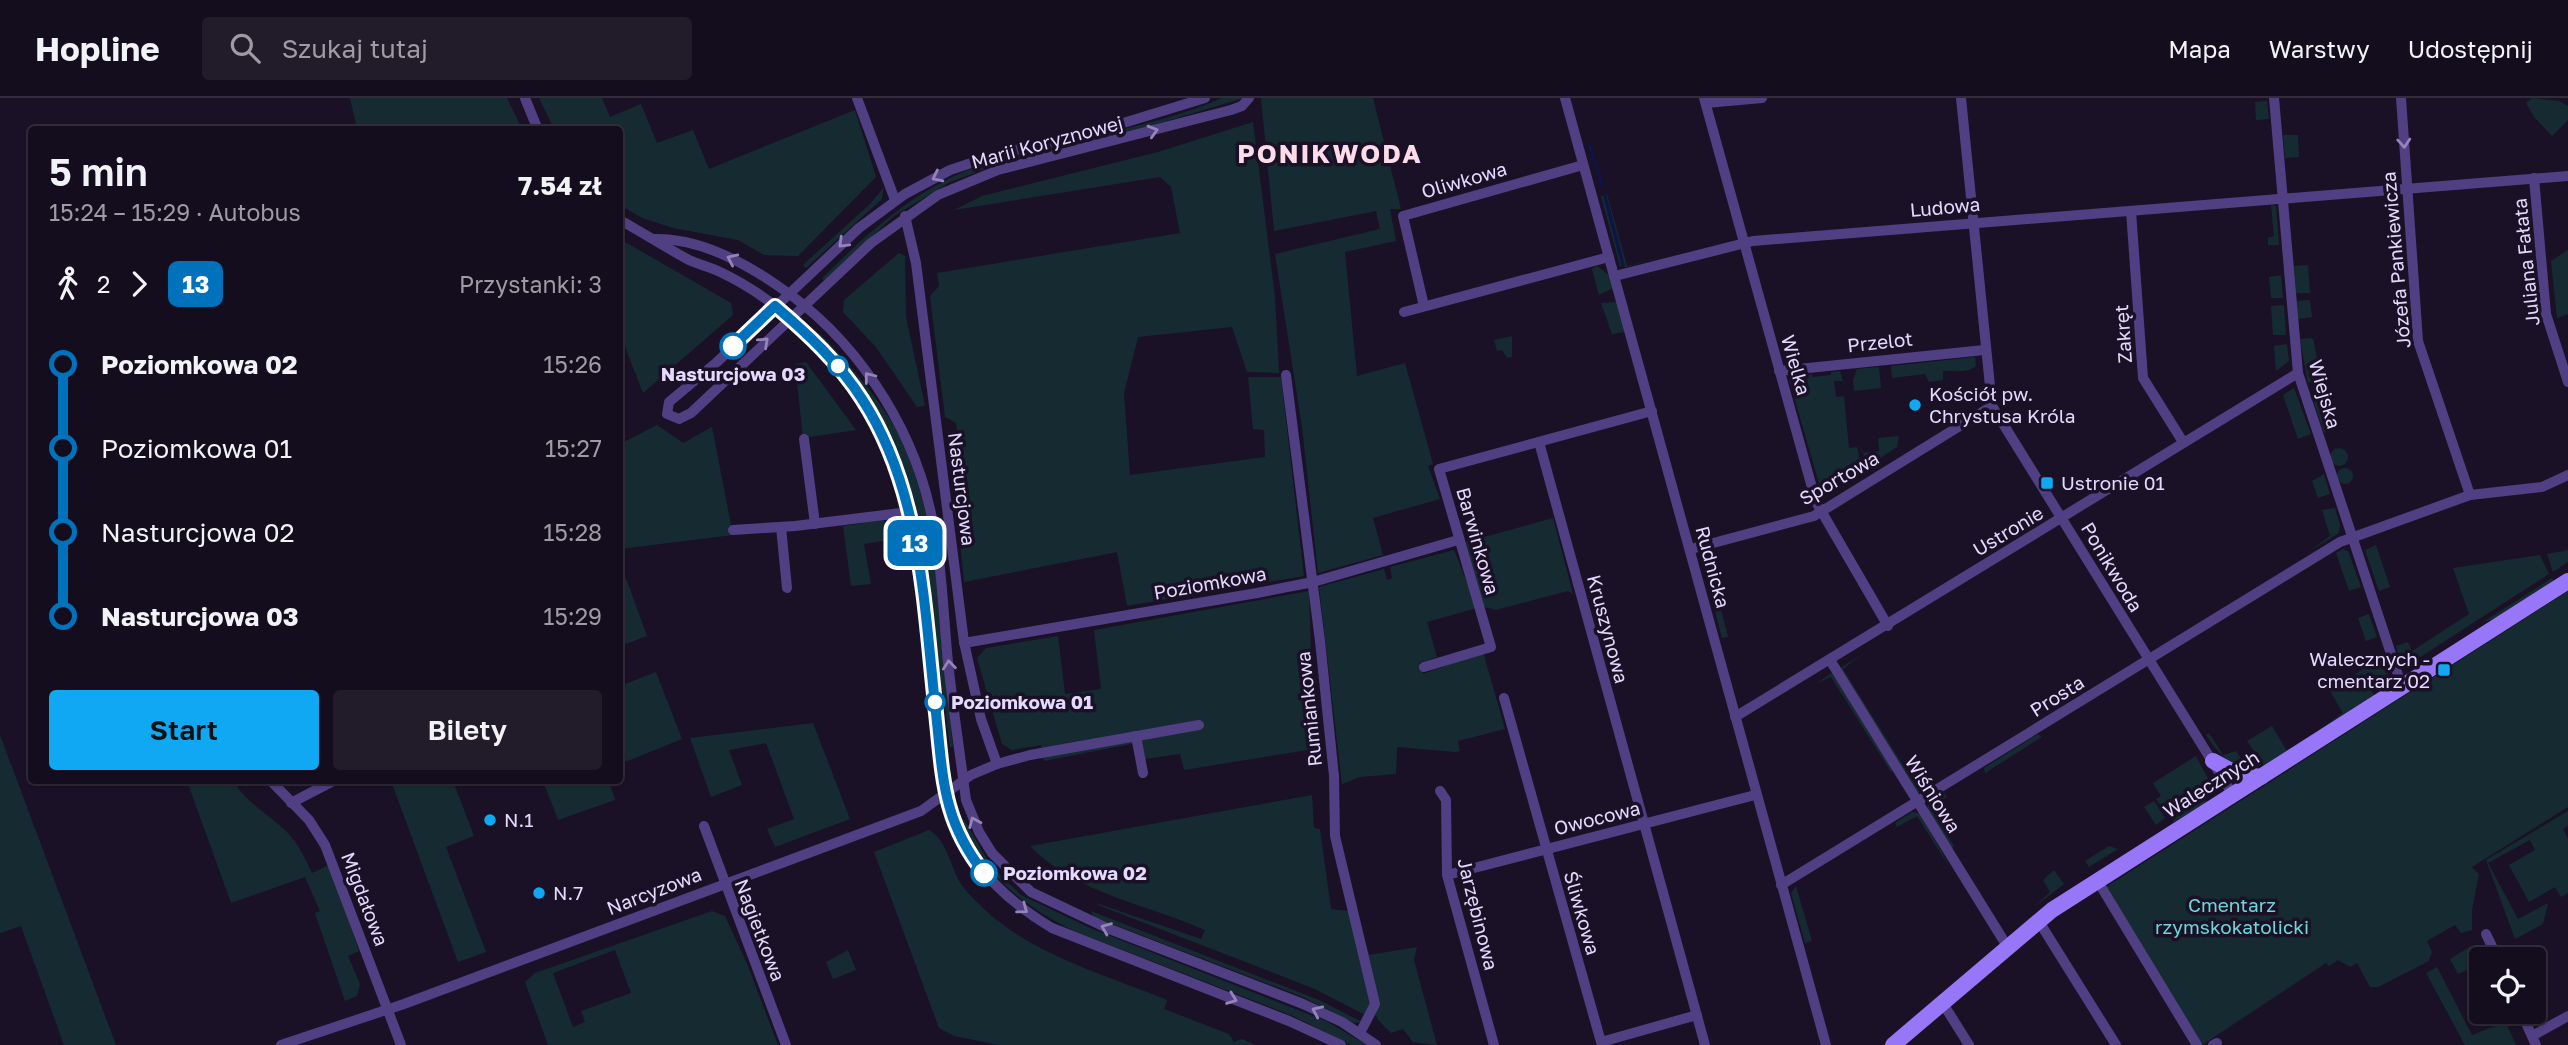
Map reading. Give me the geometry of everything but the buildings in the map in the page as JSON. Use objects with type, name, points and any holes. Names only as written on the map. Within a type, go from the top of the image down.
[{"type":"street","points":[[525,98],[536,126]]},
{"type":"street","points":[[856,98],[895,200]]},
{"type":"street","name":"Marii Koryznowej","points":[[1205,98],[1120,124],[995,155],[950,170],[895,200],[859,228],[717,362],[674,397],[666,410],[672,418],[687,417],[804,305],[905,216],[951,188],[998,170],[1113,143],[1242,106],[1249,98]]},
{"type":"street","name":"Rudnicka","points":[[1565,98],[1826,1045]]},
{"type":"street","points":[[1705,101],[1762,98]]},
{"type":"street","name":"Ponikwoda","points":[[1961,98],[1984,350],[1992,406],[2233,795]]},
{"type":"street","name":"Wiejska","points":[[2274,98],[2298,373],[2399,678],[2405,686]]},
{"type":"street","name":"Józefa Pankiewicza","points":[[2400,98],[2418,341],[2470,495]]},
{"type":"street","name":"Wielka","points":[[1705,101],[1820,513],[1888,626]]},
{"type":"street","name":"Oliwkowa","points":[[1424,306],[1402,216],[1583,165]]},
{"type":"street","name":"Ludowa","points":[[1615,276],[1744,242],[2568,176]]},
{"type":"street","name":"Juliana Fałata","points":[[2534,178],[2546,314],[2568,382]]},
{"type":"street","name":"Zakręt","points":[[2131,211],[2143,378],[2183,442]]},
{"type":"street","name":"Nasturcjowa","points":[[905,216],[916,263],[964,643],[981,719],[998,764]]},
{"type":"street","points":[[623,222],[691,261],[742,285],[775,306],[824,350],[862,398],[889,448],[909,512],[934,694],[940,774],[954,823],[974,861],[1004,895],[1025,912],[1077,939],[1289,1021],[1341,1045]]},
{"type":"street","points":[[655,239],[709,248],[754,270],[790,294],[843,344],[875,385],[905,435],[920,474],[934,529],[968,809],[979,832],[1000,863],[1031,892],[1107,928],[1303,1004],[1360,1033],[1376,1045]]},
{"type":"street","points":[[1404,312],[1609,257]]},
{"type":"street","name":"Przelot","points":[[1779,371],[1984,350]]},
{"type":"street","name":"Ustronie","points":[[1735,717],[1888,626],[2298,373]]},
{"type":"street","name":"Rumiankowa","points":[[1286,375],[1313,582],[1334,776],[1335,836],[1375,1004],[1360,1033]]},
{"type":"street","name":"Sportowa","points":[[1691,549],[1820,513],[1992,406]]},
{"type":"street","name":"Barwinkowa","points":[[1424,667],[1491,647],[1439,469],[1652,411]]},
{"type":"street","points":[[804,439],[815,524]]},
{"type":"street","name":"Kruszynowa","points":[[1539,442],[1644,825]]},
{"type":"street","name":"Prosta","points":[[1782,885],[2351,536],[2470,495],[2543,487],[2568,475]]},
{"type":"street","points":[[733,530],[815,524],[909,512]]},
{"type":"street","points":[[780,527],[787,588]]},
{"type":"street","name":"Poziomkowa","points":[[964,643],[1313,582],[1458,540]]},
{"type":"street","name":"Walecznych","points":[[1893,1045],[2038,920],[2568,581]]},
{"type":"street","name":"Wiśniowa","points":[[1830,660],[2007,946]]},
{"type":"street","name":"Śliwkowa","points":[[1504,698],[1601,1042],[1697,1015]]},
{"type":"street","name":"Narcyzowa","points":[[281,1045],[387,1010],[921,811],[978,771],[998,764],[1199,724]]},
{"type":"street","points":[[1136,736],[1143,773]]},
{"type":"street","points":[[2213,761],[2237,774],[2261,777]]},
{"type":"street","name":"Migdałowa","points":[[274,784],[309,820],[332,860],[401,1045]]},
{"type":"street","points":[[291,803],[327,784]]},
{"type":"street","name":"Jarzębinowa","points":[[1440,791],[1446,800],[1447,875],[1494,1045]]},
{"type":"street","name":"Owocowa","points":[[1447,875],[1755,795]]},
{"type":"street","points":[[1644,825],[1705,1045]]},
{"type":"street","name":"Nagietkowa","points":[[704,826],[723,884],[786,1045]]},
{"type":"street","points":[[2097,880],[2197,1045]]},
{"type":"street","points":[[2038,920],[2116,1045]]},
{"type":"street","points":[[2486,934],[2492,947]]},
{"type":"street","points":[[1942,1002],[1969,1045]]},
{"type":"street","points":[[2527,1024],[2534,1040],[2568,1016]]},
{"type":"green space","points":[[350,98],[507,98],[521,126],[356,126]]},
{"type":"green space","points":[[539,98],[602,98],[610,117],[641,104],[657,143],[693,130],[709,169],[855,110],[876,177],[798,256],[764,255],[738,240],[673,228],[642,218],[623,207],[623,126],[553,126]]},
{"type":"green space","points":[[1222,98],[1244,98],[1113,137],[1013,159],[950,182],[894,216],[824,281],[822,278],[870,233],[904,206],[961,173],[1025,152],[1158,120]]},
{"type":"green space","points":[[1261,98],[1373,98],[1401,209],[1390,209],[1396,241],[1345,252],[1357,376],[1405,363],[1433,464],[1428,466],[1440,499],[1373,518],[1383,555],[1318,573],[1302,427],[1275,254],[1380,229],[1376,211],[1274,231]]},
{"type":"green space","points":[[2532,98],[2559,101],[2568,106],[2568,120],[2552,136],[2534,117],[2526,103]]},
{"type":"green space","points":[[2267,101],[2269,119],[2256,120],[2255,102]]},
{"type":"green space","points":[[1253,122],[1275,297],[1279,373],[1247,372],[1232,327],[1138,337],[1124,393],[1130,475],[1265,457],[1264,430],[1253,429],[1248,377],[1281,377],[1304,576],[1127,606],[1117,552],[964,582],[951,448],[958,440],[956,423],[945,417],[930,296],[939,286],[937,273],[1180,233],[1171,187],[1160,177],[954,210],[982,196],[1158,152]]},
{"type":"green space","points":[[2283,135],[2298,135],[2299,157],[2285,158]]},
{"type":"green space","points":[[884,187],[882,199],[806,268],[803,265],[870,204]]},
{"type":"green space","points":[[1607,194],[1627,266],[1673,254],[1626,267],[1620,266],[1601,196]]},
{"type":"green space","points":[[2271,205],[2276,206],[2279,245],[2268,245],[2268,238],[2274,236]]},
{"type":"green space","points":[[623,241],[731,303],[733,315],[643,393],[623,342]]},
{"type":"green space","points":[[2568,250],[2568,314],[2557,318],[2551,261]]},
{"type":"green space","points":[[899,253],[905,256],[906,317],[925,406],[917,407],[876,347],[843,312],[844,300]]},
{"type":"green space","points":[[2308,265],[2310,293],[2296,293],[2294,266]]},
{"type":"green space","points":[[1597,266],[1609,275],[1613,288],[1599,295],[1592,269]]},
{"type":"green space","points":[[2281,275],[2283,298],[2271,298],[2269,277]]},
{"type":"green space","points":[[2310,300],[2312,317],[2298,319],[2297,301]]},
{"type":"green space","points":[[1617,302],[1625,332],[1612,334],[1601,303]]},
{"type":"green space","points":[[2284,305],[2286,335],[2273,335],[2271,306]]},
{"type":"green space","points":[[819,333],[853,370],[888,415],[916,476],[933,552],[953,747],[950,747],[928,608],[919,525],[906,472],[869,399],[836,355],[817,335]]},
{"type":"green space","points":[[1512,336],[1512,357],[1507,358],[1502,350],[1497,351],[1494,340]]},
{"type":"green space","points":[[2313,338],[2321,379],[2308,383],[2300,339]]},
{"type":"green space","points":[[2287,344],[2289,361],[2276,371],[2274,346]]},
{"type":"green space","points":[[1975,357],[1976,366],[1964,371],[1943,371],[1943,380],[1929,382],[1925,374],[1892,378],[1891,366]]},
{"type":"green space","points":[[806,362],[856,430],[803,438],[795,364]]},
{"type":"green space","points":[[1879,367],[1881,388],[1854,391],[1853,380],[1857,369]]},
{"type":"green space","points":[[1840,371],[1843,381],[1834,381],[1836,397],[1844,396],[1849,448],[1857,447],[1862,469],[1822,494],[1789,379],[1812,374],[1812,377],[1831,375],[1831,372]]},
{"type":"green space","points":[[2294,388],[2311,434],[2298,439],[2283,395]]},
{"type":"green space","points":[[2326,395],[2337,427],[2324,433],[2313,399]]},
{"type":"green space","points":[[657,425],[683,443],[712,427],[733,535],[623,549],[623,442]]},
{"type":"green space","points":[[1899,436],[1897,447],[1868,466],[1863,453],[1879,451],[1878,438]]},
{"type":"green space","points":[[2339,448],[2345,451],[2348,457],[2345,463],[2339,466],[2333,463],[2330,457],[2333,451]]},
{"type":"green space","points":[[2342,468],[2348,468],[2353,476],[2351,482],[2342,484],[2337,479],[2337,473]]},
{"type":"green space","points":[[2324,474],[2330,494],[2318,498],[2312,481]]},
{"type":"green space","points":[[2335,508],[2340,525],[2339,533],[2308,552],[2330,536],[2322,510]]},
{"type":"green space","points":[[1553,518],[1573,594],[1568,591],[1496,610],[1484,607],[1466,542]]},
{"type":"green space","points":[[883,520],[896,539],[864,544],[871,584],[851,586],[843,526]]},
{"type":"green space","points":[[2376,545],[2390,587],[2379,591],[2365,550]]},
{"type":"green space","points":[[2343,549],[2348,551],[2361,587],[2349,591],[2336,553]]},
{"type":"green space","points":[[1454,550],[1477,608],[1427,622],[1437,657],[1419,663],[1423,674],[1483,652],[1505,729],[1458,741],[1460,751],[1456,752],[1397,747],[1396,774],[1360,777],[1342,784],[1319,587],[1384,569],[1387,580],[1392,578],[1390,567]]},
{"type":"green space","points":[[2568,550],[2568,562],[2553,572],[2547,554]]},
{"type":"green space","points":[[2540,555],[2549,574],[2414,661],[2400,659],[2396,646],[2408,642],[2412,651],[2469,614],[2453,568]]},
{"type":"green space","points":[[623,570],[647,636],[623,645]]},
{"type":"green space","points":[[2552,578],[2554,582],[2500,617],[2483,622]]},
{"type":"green space","points":[[1309,591],[1314,749],[1184,770],[1180,754],[1145,759],[1142,742],[1044,761],[1041,745],[1012,750],[1002,744],[977,658],[986,648],[1058,636],[1065,694],[1101,689],[1094,630]]},
{"type":"green space","name":"Cmentarz rzymskokatolicki","points":[[2568,591],[2568,807],[2472,867],[2479,874],[2472,910],[2472,930],[2461,933],[2455,925],[2427,941],[2432,952],[2429,961],[2378,987],[2370,987],[2357,963],[2350,967],[2338,960],[2329,966],[2326,963],[2202,1045],[2106,887]]},
{"type":"green space","points":[[1720,606],[1728,637],[1722,638],[1714,608]]},
{"type":"green space","points":[[2369,614],[2377,637],[2366,641],[2358,618]]},
{"type":"green space","points":[[2382,653],[2391,684],[2382,691],[2382,687],[2376,683],[2370,688],[2374,695],[2315,733],[2343,713],[2330,691],[2372,663],[2371,657]]},
{"type":"green space","points":[[1861,655],[1843,669],[1919,791],[1945,776],[1917,794],[1839,669]]},
{"type":"green space","points":[[656,672],[682,739],[623,763],[623,685]]},
{"type":"green space","points":[[1832,673],[1895,770],[1891,772],[1831,677],[1817,683]]},
{"type":"green space","points":[[813,723],[850,819],[775,847],[767,829],[794,819],[766,743],[729,750],[742,785],[711,797],[690,738]]},
{"type":"green space","points":[[2272,726],[2287,751],[2264,766],[2247,741]]},
{"type":"green space","points":[[2209,733],[2223,755],[2236,751],[2244,763],[2258,769],[2240,766],[2227,760],[2206,735]]},
{"type":"green space","points":[[2038,734],[2042,737],[1985,773],[1984,768]]},
{"type":"green space","points":[[0,735],[116,1045],[64,1045],[21,926],[0,933]]},
{"type":"green space","points":[[2196,756],[2213,788],[2168,816],[2156,799],[2161,796],[2153,783]]},
{"type":"green space","points":[[188,784],[236,784],[250,801],[290,836],[312,873],[329,865],[359,951],[348,956],[360,984],[357,996],[345,1001],[315,913],[320,911],[305,877],[231,903]]},
{"type":"green space","points":[[392,784],[454,784],[474,836],[446,847],[486,952],[458,962]]},
{"type":"green space","points":[[544,784],[610,784],[615,800],[558,820]]},
{"type":"green space","points":[[1944,792],[1947,797],[1930,808],[1954,846],[1951,849],[1927,809],[1929,802]]},
{"type":"green space","points":[[1312,795],[1314,828],[1320,829],[1331,909],[1357,912],[1369,955],[1417,947],[1414,960],[1437,1045],[1413,1042],[1403,1029],[1391,1033],[1378,1020],[1371,1006],[1367,1016],[1315,989],[1098,905],[1096,903],[1201,939],[1205,930],[1091,887],[1049,863],[1030,846]]},
{"type":"green space","points":[[2201,799],[2209,802],[2174,822],[2172,818]]},
{"type":"green space","points":[[2154,801],[2165,818],[2156,825],[2144,807]]},
{"type":"green space","points":[[2568,811],[2568,826],[2563,829],[2568,839],[2568,893],[2561,897],[2555,887],[2529,902],[2509,865],[2535,850],[2530,840],[2488,863],[2518,919],[2548,903],[2543,924],[2515,939],[2486,860]]},
{"type":"green space","points":[[1912,812],[1920,813],[1952,871],[1917,816],[1897,827],[1895,823]]},
{"type":"green space","points":[[964,819],[991,866],[1021,895],[1090,928],[1326,1021],[1367,1045],[1351,1045],[1293,1016],[1074,931],[1055,921],[1021,899],[993,872],[970,839],[961,820]]},
{"type":"green space","points":[[929,830],[940,840],[966,891],[1002,924],[1024,939],[1070,962],[1167,1000],[1164,1009],[1229,1034],[1234,1042],[1242,1039],[1256,1045],[999,1045],[954,1036],[939,1028],[874,852]]},
{"type":"green space","points":[[2109,846],[2118,849],[2089,867],[2085,861]]},
{"type":"green space","points":[[2054,870],[2064,884],[2034,907],[2050,892],[2043,880]]},
{"type":"green space","points":[[1796,886],[1812,941],[1805,943],[1791,893]]},
{"type":"green space","points":[[712,911],[725,916],[748,966],[778,1045],[548,1045],[525,982],[535,973]],"holes":[[[615,950],[631,993],[581,1011],[585,1022],[573,1027],[553,973]]]},
{"type":"green space","points":[[1091,911],[1319,1000],[1362,1022],[1354,1023],[1303,997],[1094,917]]},
{"type":"green space","points":[[2469,947],[2469,969],[2458,974],[2450,959]]},
{"type":"green space","points":[[848,950],[856,970],[833,979],[826,962]]},
{"type":"green space","points":[[2437,967],[2472,1035],[2495,1026],[2494,1024],[2506,1024],[2516,1045],[2465,1045],[2426,973]]},
{"type":"waterway","points":[[1590,146],[1597,167]]},
{"type":"waterway","points":[[1598,171],[1602,185]]},
{"type":"waterway","points":[[1605,196],[1623,265]]},
{"type":"bus line","name":"13","points":[[733,346],[775,306],[824,350],[862,398],[878,424],[902,485],[915,542],[939,733],[940,774],[954,823],[974,861],[984,873]]},
{"type":"place","name":"Nasturcjowa 03","points":[[733,346]]},
{"type":"place","name":"Kościół pw. Chrystusa Króla","points":[[1915,405]]},
{"type":"place","name":"Ustronie 01","points":[[2047,483]]},
{"type":"place","name":"Walecznych - cmentarz 02","points":[[2444,670]]},
{"type":"place","name":"Poziomkowa 01","points":[[935,702]]},
{"type":"place","name":"N.1","points":[[490,820]]},
{"type":"place","name":"Poziomkowa 02","points":[[984,873]]},
{"type":"place","name":"N.7","points":[[539,893]]},
{"type":"district","name":"PONIKWODA","points":[[1330,154]]}]
